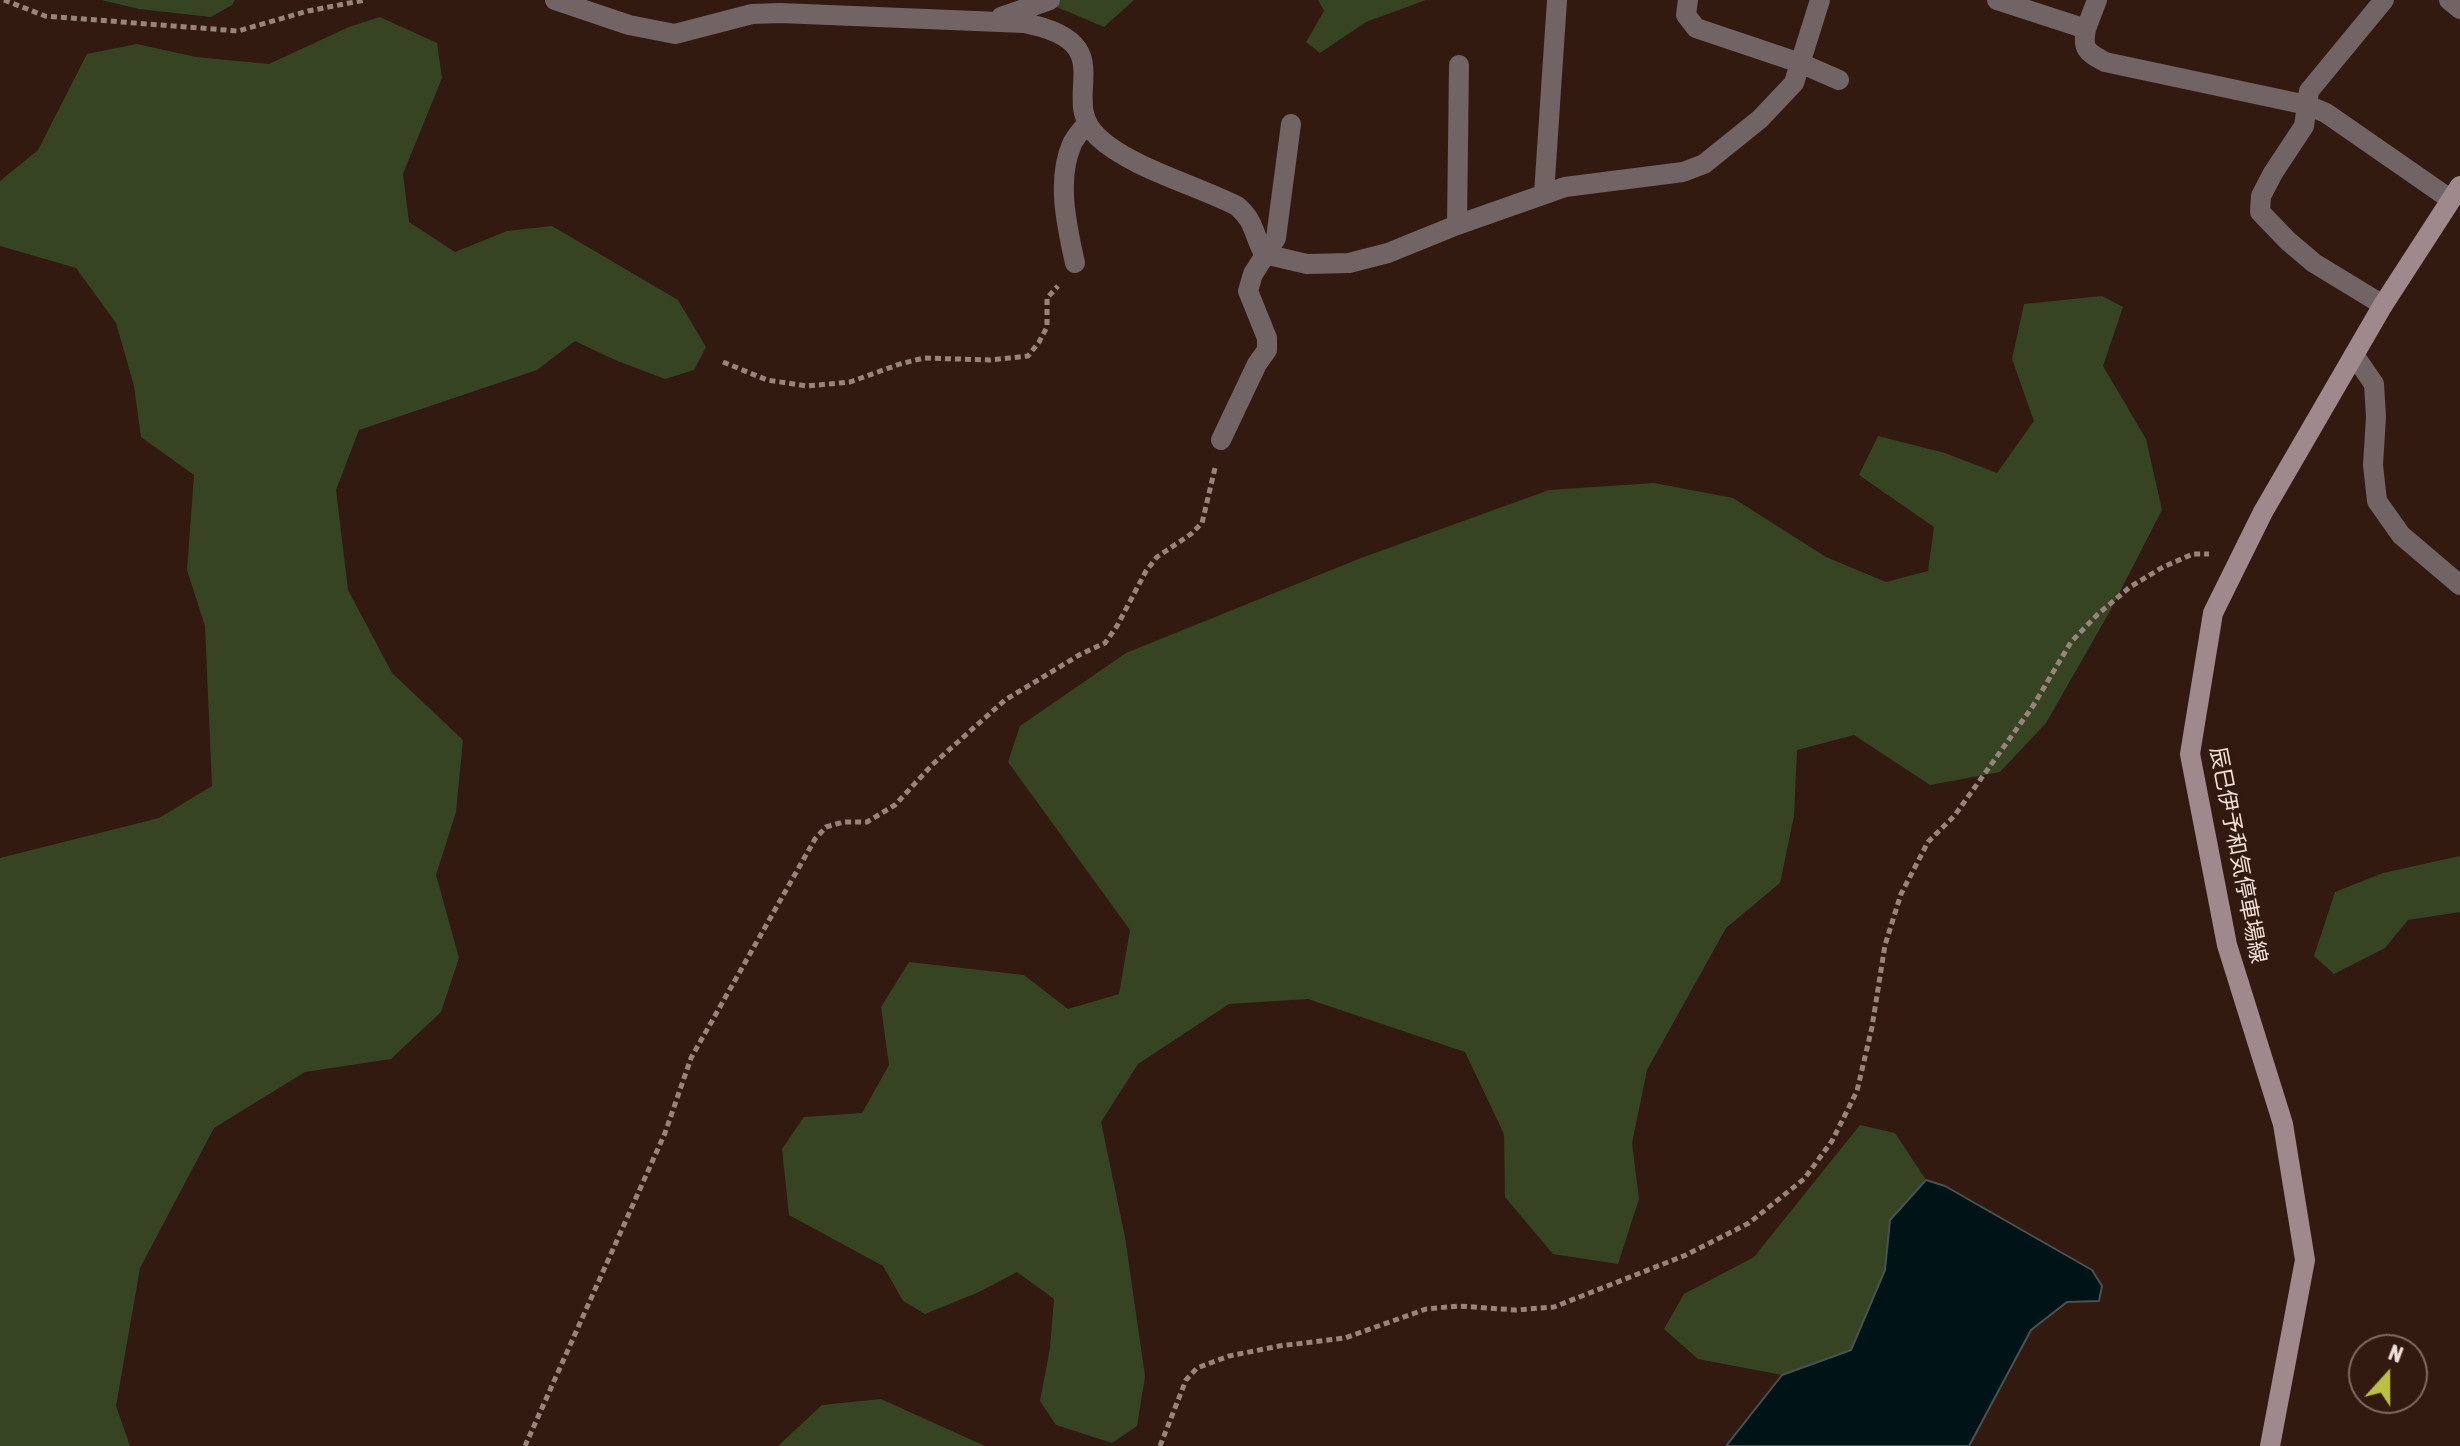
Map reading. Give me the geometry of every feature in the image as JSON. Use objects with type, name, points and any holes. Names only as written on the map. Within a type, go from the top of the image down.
[{"type":"main road","name":"辰巳伊予和気停車場線","points":[[2270,1446],[2305,1260],[2283,1124],[2227,945],[2190,754],[2213,613],[2263,512],[2383,305],[2455,192]]},
{"type":"street","points":[[555,0],[629,25],[675,34],[752,14],[991,21],[1050,28],[1067,38],[1079,51],[1084,73],[1083,109],[1087,123],[1097,137],[1126,157],[1237,206],[1251,217],[1256,239],[1264,254],[1307,264],[1349,263],[1388,253],[1565,187],[1672,174],[1704,164],[1760,119],[1794,83],[1820,0]]},
{"type":"street","points":[[991,21],[1050,0]]},
{"type":"street","points":[[1544,194],[1557,0]]},
{"type":"street","points":[[1688,0],[1686,15],[1696,28],[1800,63],[1839,80]]},
{"type":"street","points":[[1997,0],[2086,29]]},
{"type":"street","points":[[2097,0],[2083,43],[2089,53],[2105,62],[2307,105],[2326,113],[2455,192]]},
{"type":"street","points":[[2383,305],[2314,263],[2260,212],[2261,196],[2304,126],[2309,91],[2384,0]]},
{"type":"street","points":[[2449,0],[2460,9]]},
{"type":"street","points":[[1457,225],[1459,65]]},
{"type":"street","points":[[1075,263],[1066,221],[1065,173],[1072,144],[1087,123]]},
{"type":"street","points":[[1221,440],[1257,364],[1267,350],[1267,338],[1248,291],[1253,274],[1276,238],[1291,124]]},
{"type":"street","points":[[2354,355],[2374,384],[2376,417],[2373,465],[2377,501],[2401,535],[2460,585]]},
{"type":"path","points":[[4,0],[45,16],[238,31],[308,11],[365,0]]},
{"type":"path","points":[[723,362],[767,380],[807,386],[850,382],[924,358],[990,360],[1028,356],[1047,327],[1047,298],[1072,271],[1075,263]]},
{"type":"path","points":[[525,1446],[665,1133],[691,1058],[815,839],[826,827],[843,822],[867,822],[895,805],[932,765],[1005,700],[1105,643],[1157,557],[1202,523],[1221,440]]},
{"type":"path","points":[[1160,1446],[1186,1380],[1197,1368],[1229,1356],[1345,1338],[1426,1309],[1459,1306],[1516,1310],[1554,1307],[1686,1255],[1749,1223],[1804,1179],[1832,1141],[1857,1091],[1872,1027],[1885,945],[1901,894],[1928,842],[1955,815],[2033,706],[2071,642],[2098,614],[2130,587],[2163,567],[2193,554],[2242,556]]},
{"type":"green space","points":[[101,0],[235,0],[211,17],[139,9]]},
{"type":"green space","points":[[1040,0],[1134,0],[1104,27]]},
{"type":"green space","points":[[1318,0],[1426,0],[1366,22],[1320,53],[1306,42],[1324,11]]},
{"type":"green space","points":[[380,17],[437,43],[442,78],[403,174],[409,222],[455,252],[507,231],[552,226],[678,300],[706,347],[694,370],[665,379],[575,341],[537,370],[359,430],[336,490],[348,590],[392,673],[463,740],[456,812],[436,875],[459,958],[441,1012],[391,1059],[305,1072],[214,1128],[140,1268],[116,1406],[130,1446],[0,1446],[0,858],[159,818],[212,786],[205,626],[187,570],[194,475],[141,437],[134,386],[116,323],[76,268],[0,246],[0,181],[38,150],[87,54],[137,44],[196,57],[269,64],[349,27]]},
{"type":"green space","points":[[2102,296],[2123,307],[2103,366],[2146,439],[2162,510],[2110,611],[2046,723],[2000,772],[1930,785],[1854,735],[1797,750],[1794,816],[1780,883],[1726,928],[1647,1070],[1632,1143],[1639,1199],[1618,1264],[1553,1254],[1505,1197],[1504,1134],[1465,1052],[1308,999],[1229,1004],[1138,1064],[1101,1122],[1125,1237],[1145,1376],[1137,1426],[1112,1443],[1056,1425],[1040,1401],[1050,1348],[1054,1299],[1017,1272],[979,1292],[925,1314],[903,1301],[883,1266],[789,1215],[782,1149],[804,1117],[862,1113],[889,1065],[881,1007],[909,962],[1024,975],[1068,1009],[1119,994],[1130,930],[1008,762],[1020,726],[1126,653],[1361,558],[1549,490],[1654,483],[1733,498],[1826,557],[1886,582],[1928,571],[1934,527],[1859,475],[1878,436],[1945,453],[1997,473],[2034,421],[2012,359],[2024,304]]},
{"type":"green space","points":[[2460,856],[2460,912],[2408,920],[2385,948],[2334,974],[2314,956],[2335,892],[2383,873]]},
{"type":"green space","points":[[1860,1125],[1895,1133],[1926,1180],[1890,1220],[1885,1270],[1851,1350],[1782,1375],[1698,1359],[1664,1329],[1684,1294],[1754,1257]]},
{"type":"green space","points":[[881,1399],[985,1446],[778,1446],[822,1405]]},
{"type":"shaded area","points":[[1926,1180],[1945,1186],[2092,1270],[2102,1286],[2099,1301],[2067,1302],[2031,1330],[1969,1446],[1726,1446],[1782,1375],[1851,1350],[1885,1270],[1890,1220]]}]
